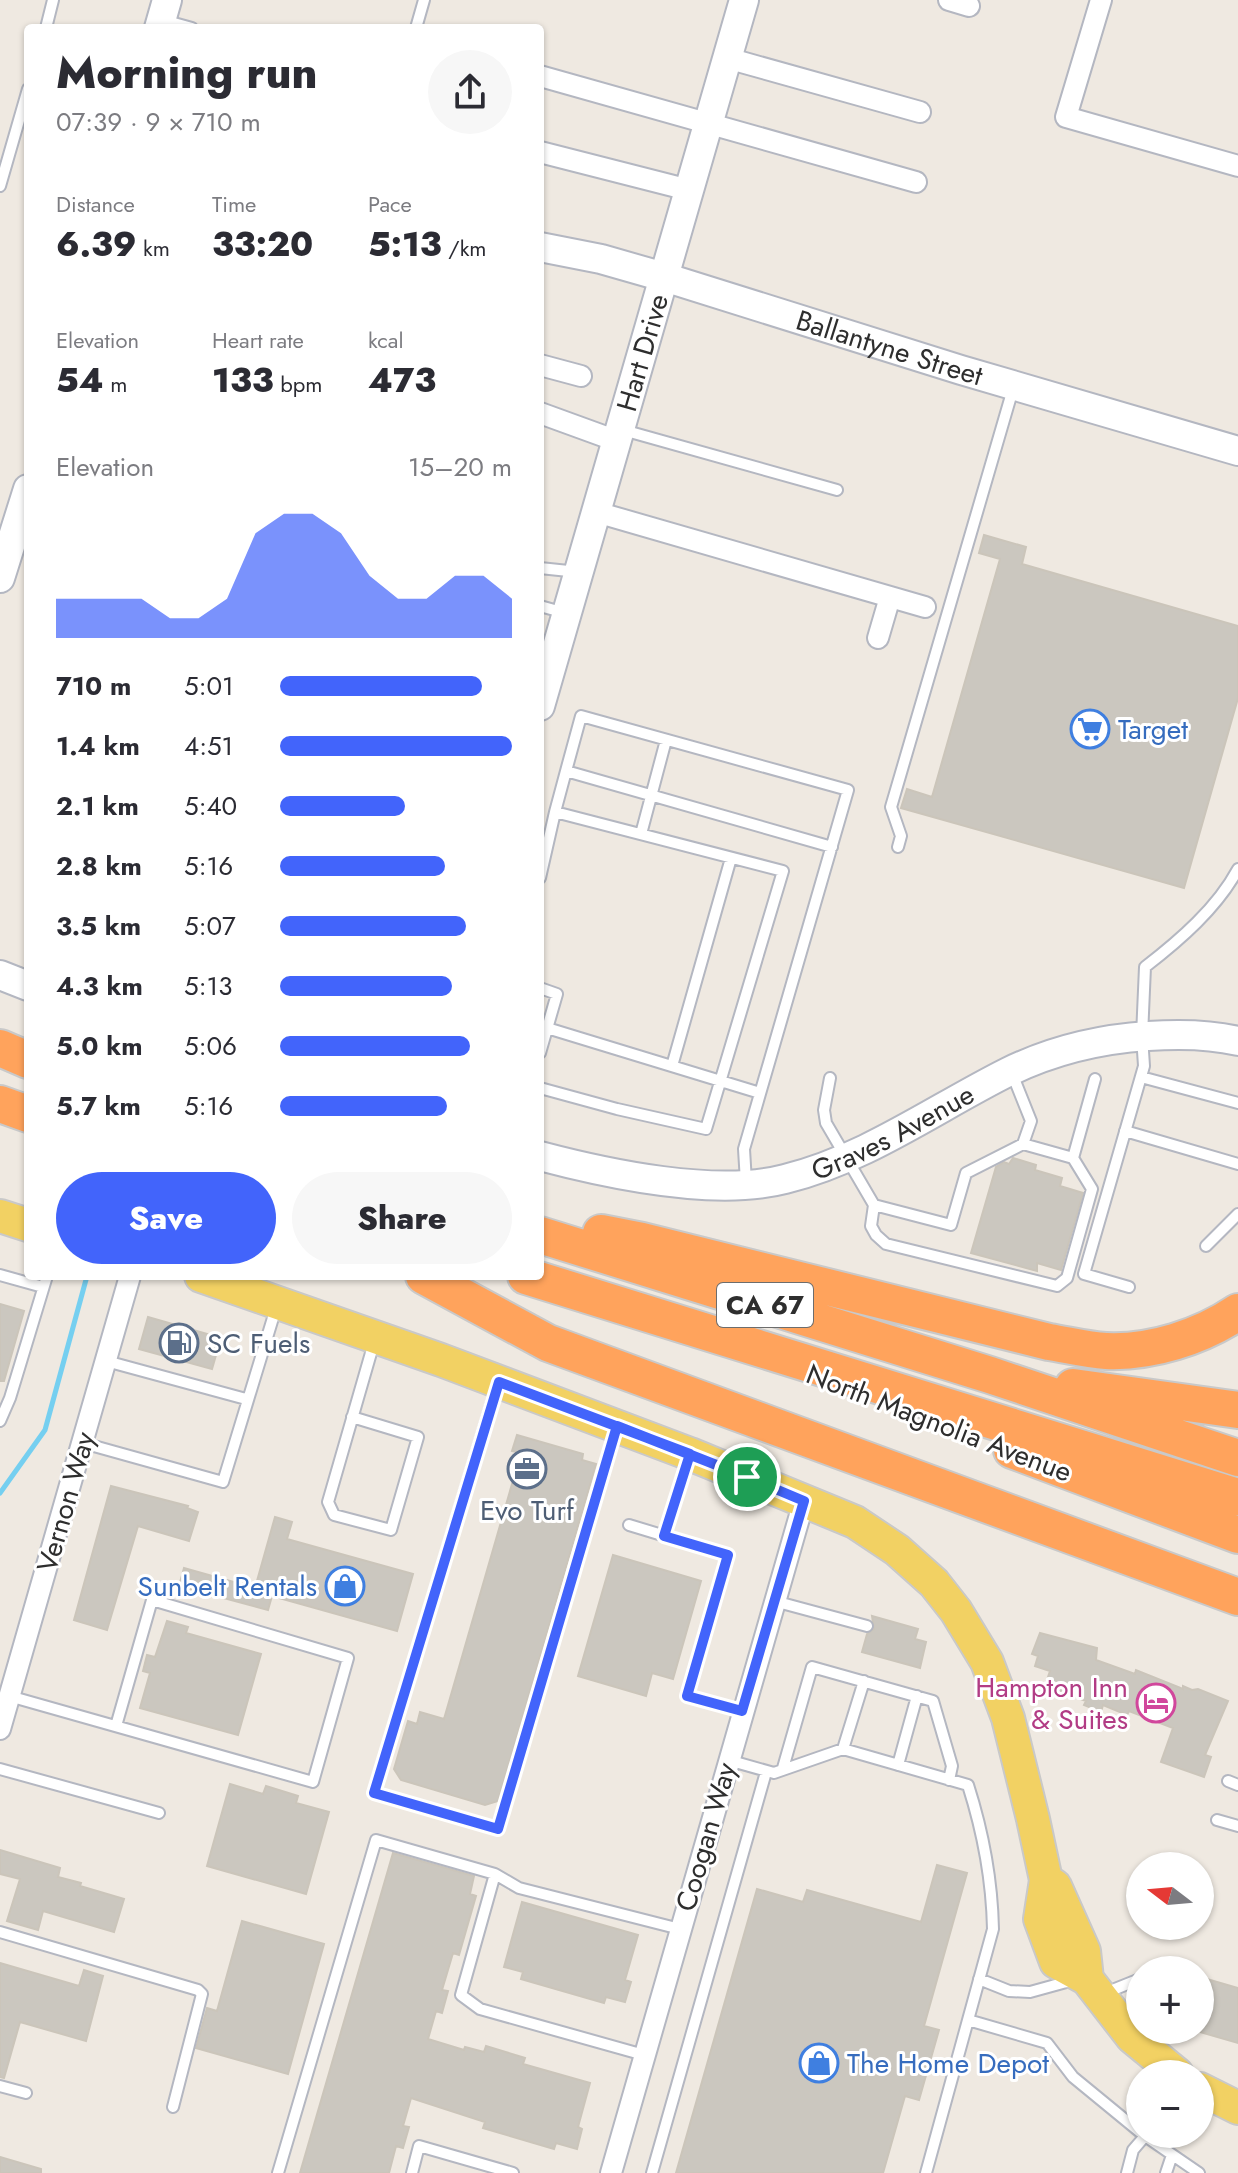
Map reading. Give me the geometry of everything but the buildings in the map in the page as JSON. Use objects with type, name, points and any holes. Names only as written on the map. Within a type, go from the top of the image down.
[{"type":"highway","points":[[0,1048],[24,1058]]},
{"type":"highway","points":[[0,1104],[24,1113]]},
{"type":"highway","points":[[544,1223],[642,1241],[1049,1342],[1105,1351],[1160,1345],[1197,1334],[1238,1312]]},
{"type":"highway","name":"CA 67","points":[[544,1236],[990,1375]]},
{"type":"highway","points":[[431,1280],[548,1343],[1238,1597]]},
{"type":"highway","points":[[539,1280],[1238,1497]]},
{"type":"highway","name":"North Magnolia Avenue","points":[[640,1311],[1238,1535]]},
{"type":"highway","points":[[990,1375],[1238,1410]]},
{"type":"highway","points":[[990,1375],[1238,1458]]},
{"type":"main road","name":"Hart Drive","points":[[544,676],[553,610],[579,572],[727,58],[739,1]]},
{"type":"main road","name":"Ballantyne Street","points":[[544,248],[601,259],[664,277],[948,366],[1238,451]]},
{"type":"main road","points":[[0,578],[24,502]]},
{"type":"main road","points":[[0,975],[24,984]]},
{"type":"main road","name":"Graves Avenue","points":[[544,1157],[630,1177],[746,1184],[784,1180],[846,1158],[1011,1071],[1075,1048],[1121,1038],[1179,1034],[1238,1041]]},
{"type":"main road","points":[[0,1216],[24,1224]]},
{"type":"main road","points":[[213,1280],[690,1454],[855,1522],[897,1550],[934,1583],[956,1611],[987,1662],[1008,1718],[1046,1880],[1055,1886],[1084,1951],[1093,1987],[1132,2037],[1160,2060]]},
{"type":"main road","points":[[1214,2096],[1238,2108]]},
{"type":"street","points":[[949,0],[969,6]]},
{"type":"street","points":[[1101,0],[1066,117],[1238,166]]},
{"type":"street","points":[[727,58],[920,112]]},
{"type":"street","points":[[544,77],[916,182]]},
{"type":"street","points":[[544,153],[689,190]]},
{"type":"street","points":[[544,366],[581,376]]},
{"type":"street","points":[[544,414],[618,435]]},
{"type":"street","points":[[596,512],[925,607]]},
{"type":"street","points":[[878,638],[890,597]]},
{"type":"street","name":"Vernon Way","points":[[0,1729],[129,1280]]},
{"type":"street","name":"Coogan Way","points":[[611,2173],[804,1501]]},
{"type":"lane","points":[[49,24],[53,0]]},
{"type":"lane","points":[[417,24],[424,0]]},
{"type":"lane","points":[[162,16],[182,24]]},
{"type":"lane","points":[[0,186],[4,155],[24,100]]},
{"type":"lane","points":[[898,847],[901,836],[891,807],[1014,385]]},
{"type":"lane","points":[[618,435],[837,490]]},
{"type":"lane","points":[[544,568],[579,572]]},
{"type":"lane","points":[[544,860],[581,716],[848,790],[744,1149],[746,1184]]},
{"type":"lane","points":[[641,834],[666,740]]},
{"type":"lane","points":[[566,771],[832,847]]},
{"type":"lane","points":[[544,1089],[706,1129],[783,871],[555,812]]},
{"type":"lane","points":[[672,1066],[731,858]]},
{"type":"lane","points":[[1129,1287],[1084,1274],[1144,1066],[1145,967],[1179,941],[1238,869]]},
{"type":"lane","points":[[544,989],[557,994],[544,1039]]},
{"type":"lane","points":[[547,1028],[760,1093]]},
{"type":"lane","points":[[1011,1071],[1031,1121],[1023,1144]]},
{"type":"lane","points":[[1141,1077],[1238,1103]]},
{"type":"lane","points":[[830,1078],[824,1110],[826,1123],[874,1205],[871,1226],[886,1244],[1057,1286],[1067,1278],[1092,1189],[1073,1158],[1023,1144],[966,1173],[951,1225],[874,1205]]},
{"type":"lane","points":[[1073,1158],[1095,1079]]},
{"type":"lane","points":[[1125,1131],[1238,1164]]},
{"type":"lane","points":[[1206,1246],[1238,1214]]},
{"type":"lane","points":[[0,1275],[24,1279]]},
{"type":"lane","points":[[0,1421],[10,1398],[45,1282]]},
{"type":"lane","points":[[83,1443],[223,1482],[278,1302]]},
{"type":"lane","points":[[352,1417],[418,1437],[391,1530],[334,1515],[328,1502],[352,1417],[375,1337]]},
{"type":"lane","points":[[106,1361],[246,1399]]},
{"type":"lane","points":[[499,1382],[374,1793],[498,1829],[617,1426]]},
{"type":"lane","points":[[664,1536],[690,1454]]},
{"type":"lane","points":[[629,1525],[728,1555],[687,1696],[742,1711]]},
{"type":"lane","points":[[9,1696],[313,1782],[348,1658],[152,1600],[116,1726]]},
{"type":"lane","points":[[774,1601],[867,1626]]},
{"type":"lane","points":[[783,1768],[812,1667],[933,1701],[952,1766],[949,1780]]},
{"type":"lane","points":[[843,1749],[864,1681]]},
{"type":"lane","points":[[898,1765],[917,1696]]},
{"type":"lane","points":[[728,1760],[774,1773],[843,1749],[968,1785],[979,1821],[992,1895],[993,1929],[926,2173]]},
{"type":"lane","points":[[0,1769],[159,1813]]},
{"type":"lane","points":[[652,2173],[766,1772]]},
{"type":"lane","points":[[1217,1820],[1238,1826]]},
{"type":"lane","points":[[278,2173],[376,1840],[495,1874],[519,1888],[680,1929]]},
{"type":"lane","points":[[495,1874],[461,1995],[480,2009],[644,2055]]},
{"type":"lane","points":[[0,1932],[198,1990],[202,1994],[173,2107]]},
{"type":"lane","points":[[979,1979],[1009,1991],[1030,1992],[1058,1982],[1093,1987],[1126,1981]]},
{"type":"lane","points":[[968,2020],[1047,2043],[1073,2077],[1126,2120]]},
{"type":"lane","points":[[0,2086],[26,2093]]},
{"type":"lane","points":[[412,2173],[419,2146],[513,2173]]},
{"type":"lane","points":[[1127,2173],[1134,2148]]},
{"type":"lane","points":[[1162,2148],[1199,2173]]},
{"type":"lane","points":[[1166,2173],[1172,2155]]},
{"type":"waterway","points":[[0,1493],[45,1430],[86,1280]]},
{"type":"place","name":"Target","points":[[1090,729]]},
{"type":"place","name":"SC Fuels","points":[[179,1343]]},
{"type":"place","name":"Evo Turf","points":[[527,1469]]},
{"type":"place","name":"Sunbelt Rentals","points":[[345,1586]]},
{"type":"place","name":"Hampton Inn & Suites","points":[[1156,1703]]},
{"type":"place","name":"The Home Depot","points":[[819,2063]]},
{"type":"route","points":[[747,1477],[690,1454],[617,1426],[498,1829],[374,1793],[499,1382],[617,1426],[690,1454],[664,1536],[728,1555],[687,1696],[742,1711],[804,1501],[747,1477]]}]
